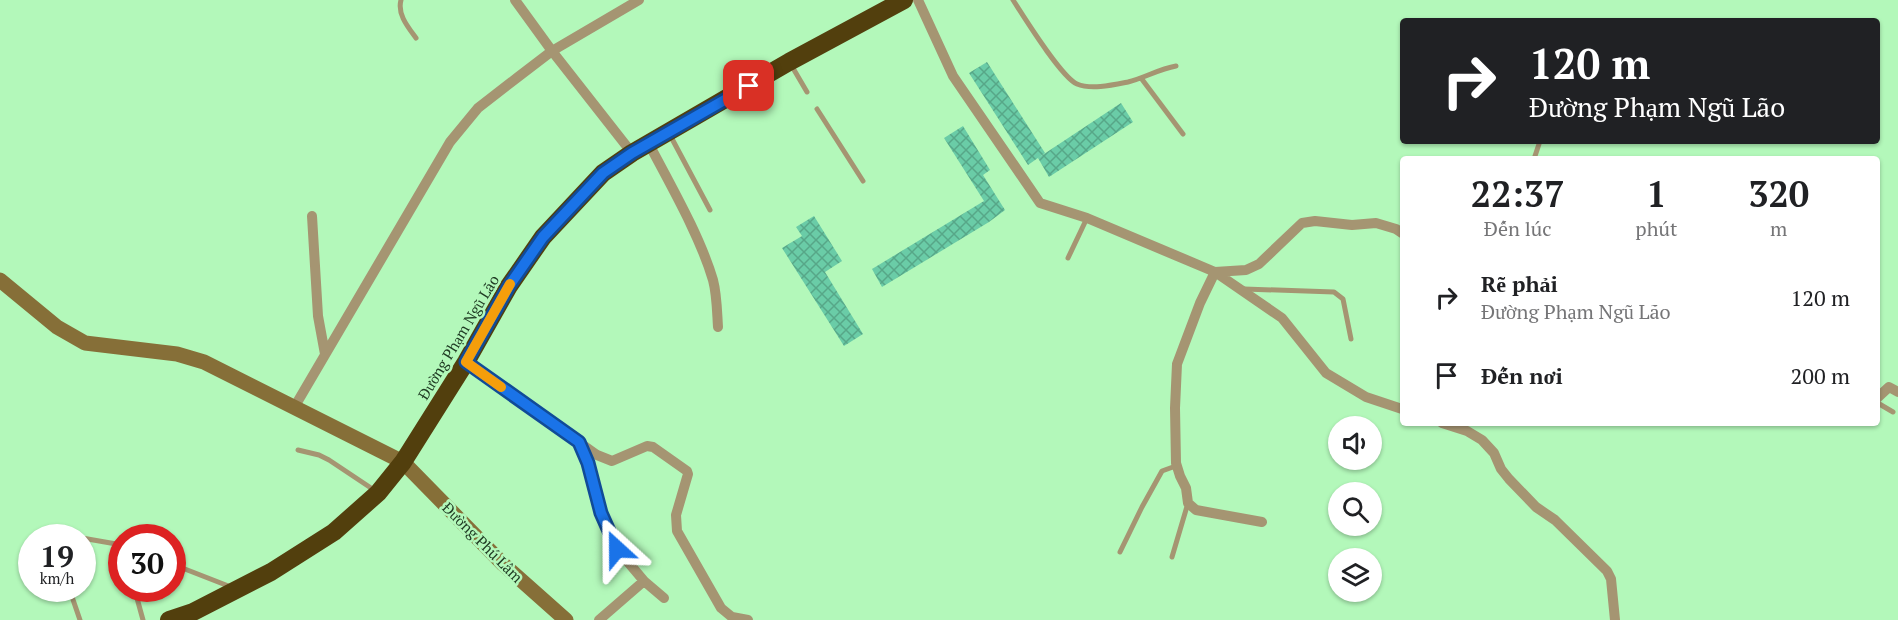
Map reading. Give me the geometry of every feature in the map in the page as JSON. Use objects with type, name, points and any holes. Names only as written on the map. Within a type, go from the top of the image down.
[{"type":"highway","name":"Đường Phạm Ngũ Lão","points":[[169,620],[193,612],[271,572],[334,532],[378,493],[403,462],[466,362],[509,286],[543,237],[603,173],[632,153],[789,62],[904,0]]},
{"type":"street","points":[[516,0],[552,51],[632,153]]},
{"type":"street","points":[[295,406],[450,142],[478,108],[552,51],[639,0]]},
{"type":"street","points":[[918,0],[953,76],[1040,203],[1087,218],[1215,272],[1282,318],[1326,373],[1365,397],[1400,408]]},
{"type":"street","points":[[649,144],[707,262],[714,283],[718,327]]},
{"type":"street","points":[[312,216],[318,316],[325,354]]},
{"type":"street","points":[[1215,272],[1246,270],[1258,264],[1302,223],[1315,221],[1352,225],[1376,223],[1400,232]]},
{"type":"street","points":[[1215,272],[1200,303],[1177,364],[1174,408],[1176,463],[1186,488],[1188,503],[1196,510],[1262,522]]},
{"type":"street","name":"Đường Phú Lâm","points":[[0,280],[57,327],[85,343],[177,354],[204,362],[403,462],[503,564],[566,620]]},
{"type":"street","points":[[466,362],[597,455],[612,461],[647,446],[653,447],[687,471],[676,515],[677,531],[721,608],[731,619],[748,620]]},
{"type":"street","points":[[1880,397],[1889,387],[1898,392]]},
{"type":"street","points":[[1451,426],[1467,431],[1482,440],[1494,453],[1501,469],[1509,479],[1536,507],[1555,520],[1607,571],[1611,579],[1615,620]]},
{"type":"street","points":[[579,442],[588,463],[601,513],[617,549],[644,581],[664,598]]},
{"type":"street","points":[[599,620],[644,581]]},
{"type":"lane","points":[[401,0],[399,3],[401,14],[416,38]]},
{"type":"lane","points":[[1013,0],[1063,73],[1077,84],[1095,86],[1125,82],[1176,66]]},
{"type":"lane","points":[[789,62],[807,92]]},
{"type":"lane","points":[[1141,78],[1183,134]]},
{"type":"lane","points":[[817,109],[863,182]]},
{"type":"lane","points":[[669,133],[710,210]]},
{"type":"lane","points":[[1068,258],[1087,218]]},
{"type":"lane","points":[[1239,289],[1334,292],[1343,299],[1351,339]]},
{"type":"lane","points":[[1880,404],[1893,412]]},
{"type":"lane","points":[[298,450],[319,455],[378,493]]},
{"type":"lane","points":[[1120,552],[1162,471],[1173,467],[1178,469]]},
{"type":"lane","points":[[1172,557],[1188,503]]},
{"type":"lane","points":[[186,570],[238,590]]},
{"type":"lane","points":[[74,602],[80,620]]},
{"type":"lane","points":[[138,602],[143,620]]},
{"type":"building","points":[[987,62],[1045,153],[1028,165],[969,73]]},
{"type":"building","points":[[1121,103],[1133,122],[1049,177],[1038,158]]},
{"type":"building","points":[[963,126],[990,170],[983,175],[1005,210],[882,287],[872,269],[984,201],[944,138]]},
{"type":"building","points":[[814,216],[842,261],[825,272],[863,334],[844,346],[782,248],[802,236],[796,227]]},
{"type":"slow traffic","points":[[501,387],[466,362],[510,284]]},
{"type":"route","points":[[617,549],[601,513],[588,463],[579,442],[466,362],[509,286],[543,237],[603,173],[632,153],[749,86]]}]
